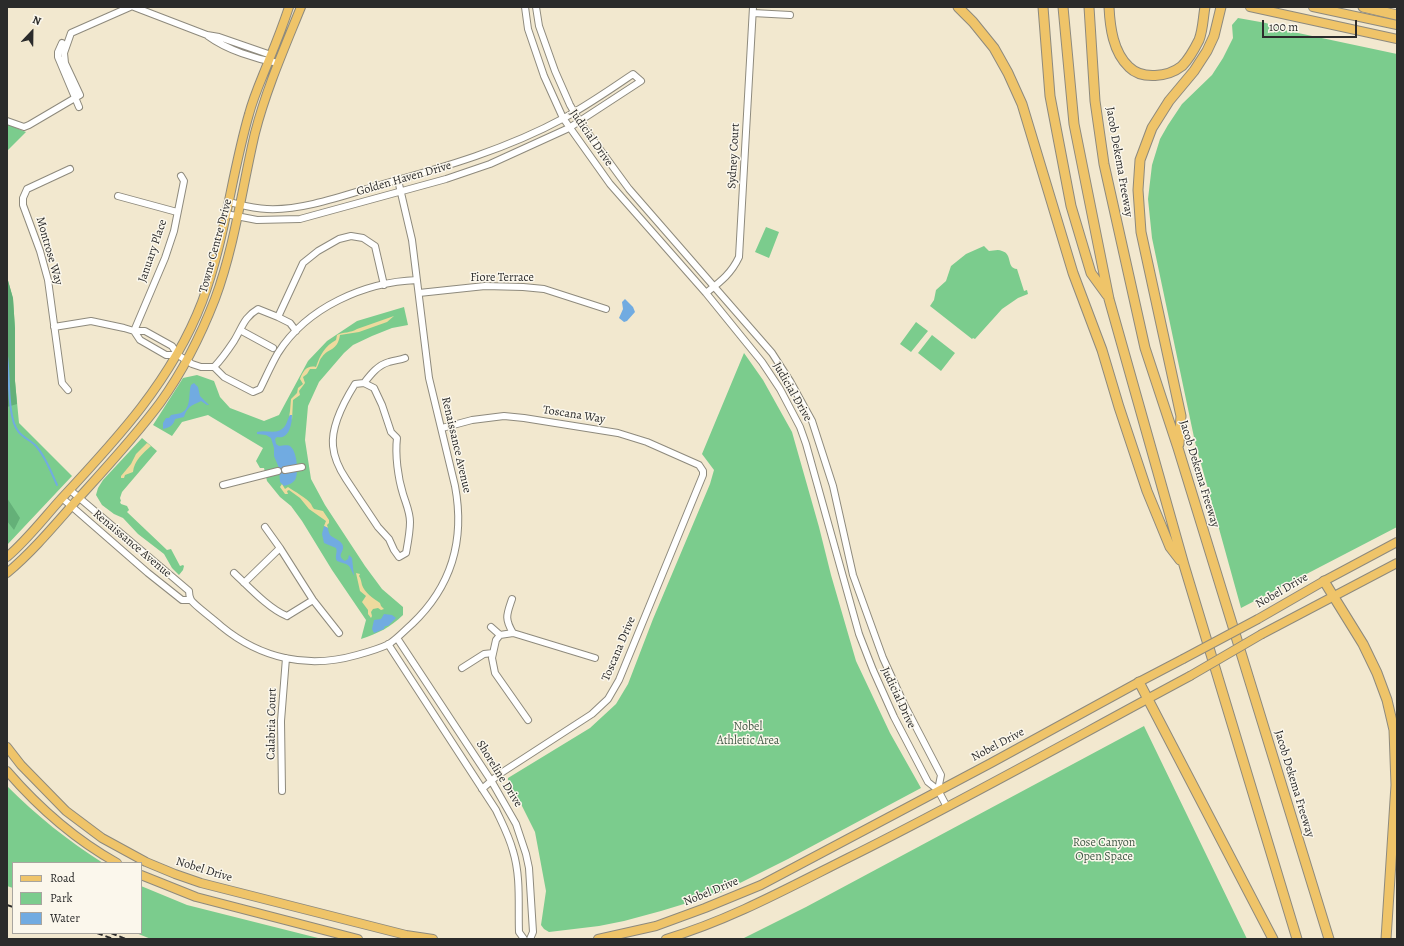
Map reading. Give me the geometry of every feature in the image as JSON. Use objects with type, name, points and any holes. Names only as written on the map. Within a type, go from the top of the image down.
[{"type":"highway","points":[[958,7],[973,22],[994,48],[1008,73],[1022,104],[1073,273],[1102,350],[1119,407],[1148,491],[1170,547],[1184,565]]},
{"type":"highway","points":[[1043,7],[1050,96],[1071,206],[1091,272],[1110,300]]},
{"type":"highway","points":[[1063,7],[1074,124],[1110,300],[1184,565],[1297,939]]},
{"type":"highway","name":"Jacob Dekema Freeway","points":[[1089,7],[1096,101],[1104,164],[1145,348],[1178,448],[1329,939]]},
{"type":"highway","points":[[1109,7],[1114,40],[1121,58],[1138,74],[1153,76],[1169,72],[1182,66],[1191,54],[1199,39],[1205,7]]},
{"type":"highway","points":[[1178,448],[1181,416],[1141,232],[1138,190],[1140,160],[1152,128],[1169,102],[1194,71],[1207,51],[1214,36],[1221,7]]},
{"type":"highway","points":[[1363,7],[1397,16]]},
{"type":"highway","points":[[1324,581],[1363,644],[1377,673],[1387,700],[1394,730],[1396,785],[1386,939]]},
{"type":"highway","points":[[1139,682],[1149,698],[1273,939]]},
{"type":"main road","name":"Towne Centre Drive","points":[[7,557],[70,490],[135,416],[178,355],[193,323],[209,282],[220,243],[249,115],[256,92],[289,7]]},
{"type":"main road","name":"Towne Centre Drive","points":[[7,574],[35,547],[139,430],[159,404],[186,360],[202,329],[215,298],[229,253],[260,114],[301,7]]},
{"type":"main road","points":[[1250,7],[1397,39]]},
{"type":"main road","points":[[1313,7],[1397,25]]},
{"type":"main road","name":"Nobel Drive","points":[[598,939],[656,926],[705,908],[761,884],[991,763],[1397,542]]},
{"type":"main road","points":[[666,939],[692,931],[738,913],[947,807],[1190,676],[1262,634],[1397,563]]},
{"type":"main road","name":"Nobel Drive","points":[[7,747],[30,774],[66,810],[102,838],[146,862],[175,874],[230,891],[406,935],[433,939]]},
{"type":"main road","points":[[7,771],[23,790],[60,826],[115,862]]},
{"type":"main road","points":[[142,875],[196,897],[358,939]]},
{"type":"street","points":[[7,121],[24,127],[41,119],[80,95],[65,63],[64,53],[71,33],[130,7]]},
{"type":"street","points":[[134,7],[270,58],[278,64]]},
{"type":"street","name":"Judicial Drive","points":[[525,7],[528,29],[541,67],[563,118],[569,128],[610,184],[706,293],[762,362],[780,389],[800,427],[808,451],[859,634],[873,670],[894,717],[928,782],[938,790],[947,807]]},
{"type":"street","name":"Judicial Drive","points":[[536,7],[539,26],[555,72],[580,122],[629,189],[772,353],[790,380],[812,421],[833,486],[853,575],[883,658],[911,718],[941,776],[938,790]]},
{"type":"street","points":[[753,10],[790,15]]},
{"type":"street","name":"Sydney Court","points":[[706,293],[734,269],[739,258],[753,10]]},
{"type":"street","points":[[62,43],[58,52],[58,57],[79,107]]},
{"type":"street","name":"Golden Haven Drive","points":[[226,214],[257,220],[300,218],[446,179],[490,164],[569,128],[641,81],[634,74],[574,112],[525,137],[489,152],[442,168],[296,207],[268,209],[250,207],[229,202]]},
{"type":"street","name":"Montrose Way","points":[[68,390],[62,383],[48,280],[22,198],[27,189],[70,169]]},
{"type":"street","name":"January Place","points":[[134,331],[165,258],[174,231],[184,181],[181,176]]},
{"type":"street","name":"Renaissance Avenue","points":[[70,490],[188,591],[191,600],[229,633],[246,644],[268,654],[306,662],[331,661],[367,652],[388,644],[397,638],[417,619],[437,594],[448,574],[456,547],[459,520],[458,500],[429,378],[412,240],[398,180]]},
{"type":"street","points":[[118,196],[177,212]]},
{"type":"street","points":[[278,317],[304,263],[318,250],[339,239],[351,236],[363,238],[375,246],[384,285]]},
{"type":"street","points":[[54,327],[91,321],[134,331],[146,331],[172,346],[178,355],[186,360],[201,367],[214,367],[224,377],[253,392],[259,391],[279,353],[296,331],[316,314],[337,300],[364,290],[384,285],[418,280]]},
{"type":"street","name":"Fiore Terrace","points":[[419,293],[486,286],[523,287],[544,289],[606,309]]},
{"type":"street","points":[[214,367],[223,357],[245,320],[258,309],[290,323],[296,331]]},
{"type":"street","points":[[240,330],[273,348]]},
{"type":"street","points":[[134,331],[140,340],[166,355],[178,355]]},
{"type":"street","points":[[364,383],[374,388],[382,405],[391,432],[397,438],[396,448],[400,482],[409,512],[410,521],[410,537],[406,553],[400,557],[394,550],[389,539],[378,527],[346,479],[339,465],[333,446],[337,421],[355,384],[364,383],[372,372],[389,362],[405,358]]},
{"type":"street","name":"Toscana Way","points":[[442,428],[472,420],[504,416],[524,418],[618,433],[648,442],[699,465]]},
{"type":"street","name":"Toscana Drive","points":[[482,789],[492,782],[498,775],[592,714],[608,699],[620,680],[703,475],[703,471],[699,465]]},
{"type":"street","points":[[285,470],[302,467]]},
{"type":"street","points":[[223,485],[278,471]]},
{"type":"street","name":"Renaissance Avenue","points":[[62,498],[148,573],[182,600],[191,600]]},
{"type":"street","points":[[265,527],[313,600],[339,633]]},
{"type":"street","points":[[244,582],[280,548]]},
{"type":"street","points":[[234,573],[279,613],[287,618],[313,600]]},
{"type":"street","points":[[512,599],[506,616],[513,633]]},
{"type":"street","points":[[491,627],[500,635]]},
{"type":"street","points":[[528,720],[495,673],[492,658],[496,640],[500,635],[513,633],[595,658]]},
{"type":"street","name":"Shoreline Drive","points":[[397,638],[492,782],[516,824],[526,854],[531,883],[534,932],[530,939]]},
{"type":"street","name":"Shoreline Drive","points":[[388,644],[496,810],[505,829],[513,851],[517,869],[519,887],[519,932],[524,939]]},
{"type":"street","points":[[462,668],[484,654],[493,652]]},
{"type":"street","name":"Calabria Court","points":[[282,791],[281,721],[286,658]]},
{"type":"green space","points":[[1238,18],[1266,23],[1284,30],[1397,54],[1397,527],[1241,608],[1195,442],[1152,238],[1148,199],[1152,165],[1160,139],[1182,104],[1212,75],[1223,58],[1233,38],[1232,25]]},
{"type":"green space","points":[[7,124],[26,132],[7,151]]},
{"type":"green space","points":[[766,227],[779,232],[769,258],[755,252]]},
{"type":"green space","points":[[984,246],[989,251],[999,250],[1007,255],[1012,266],[1017,269],[1024,291],[1027,290],[1028,294],[1018,298],[1002,309],[975,339],[972,339],[930,306],[934,300],[936,290],[946,281],[951,266],[966,254]]},
{"type":"green space","points":[[7,277],[13,299],[15,329],[15,381],[19,423],[72,476],[7,545]]},
{"type":"green space","points":[[7,277],[13,298],[17,404],[7,407],[8,351]]},
{"type":"green space","points":[[404,307],[408,325],[392,328],[353,345],[344,353],[319,382],[308,406],[305,440],[311,479],[325,505],[365,566],[382,589],[403,607],[403,615],[389,627],[361,639],[366,620],[332,570],[302,521],[291,506],[280,497],[267,481],[264,468],[260,468],[256,461],[263,448],[208,415],[182,422],[172,436],[153,425],[183,378],[197,375],[214,381],[220,397],[230,408],[264,421],[279,415],[308,361],[327,341],[357,321]]},
{"type":"green space","points":[[916,322],[928,331],[911,352],[900,344]]},
{"type":"green space","points":[[932,335],[955,353],[941,371],[918,353]]},
{"type":"green space","name":"Nobel Athletic Area","points":[[744,353],[763,380],[792,432],[856,661],[890,733],[921,788],[788,859],[720,893],[624,921],[599,926],[549,932],[541,925],[546,891],[535,832],[520,802],[508,786],[508,778],[590,728],[616,704],[628,684],[653,619],[710,484],[714,470],[702,454]]},
{"type":"green space","points":[[142,438],[157,451],[122,492],[120,502],[121,504],[127,506],[129,510],[127,512],[167,550],[171,549],[180,566],[184,566],[179,575],[172,568],[164,554],[138,534],[123,518],[114,514],[102,505],[96,495],[103,480]]},
{"type":"green space","points":[[7,498],[20,518],[14,530],[7,521]]},
{"type":"green space","name":"Rose Canyon Open Space","points":[[1144,726],[1247,939],[742,939],[806,907]]},
{"type":"green space","points":[[7,786],[53,827],[77,846],[101,862],[12,862],[12,888],[7,886]]},
{"type":"green space","points":[[142,886],[187,905],[322,939],[151,939],[138,934],[142,934]]},
{"type":"sand","points":[[394,316],[387,322],[359,332],[340,335],[335,347],[322,357],[316,369],[310,369],[303,377],[305,383],[299,391],[300,395],[293,400],[292,420],[290,415],[289,418],[291,399],[297,393],[298,388],[303,384],[300,379],[302,373],[310,367],[316,367],[323,351],[336,340],[337,335]]},
{"type":"sand","points":[[147,443],[151,446],[137,461],[133,472],[125,475],[124,478],[121,478],[136,454]]},
{"type":"sand","points":[[282,484],[285,489],[288,487],[301,495],[311,504],[314,509],[323,511],[329,520],[327,525],[328,528],[324,526],[326,521],[309,509],[300,498],[289,490],[287,491],[288,494],[285,494],[280,487]]},
{"type":"sand","points":[[356,573],[360,574],[359,576],[365,590],[380,603],[384,609],[373,609],[371,612],[371,618],[368,614],[368,610],[362,602],[366,596],[360,591]]},
{"type":"water","points":[[625,299],[633,307],[635,312],[627,321],[624,322],[619,318],[623,309],[622,302]]},
{"type":"water","points":[[194,383],[198,387],[200,396],[209,405],[201,401],[195,404],[188,408],[184,417],[175,419],[171,426],[163,429],[163,423],[166,418],[169,418],[171,415],[181,413],[187,408],[191,385]]},
{"type":"water","points":[[290,415],[292,415],[291,423],[287,434],[275,439],[276,444],[279,446],[287,445],[291,447],[295,453],[297,463],[295,480],[284,486],[280,482],[279,468],[274,456],[274,448],[271,438],[266,435],[257,434],[257,432],[279,431],[285,426]]},
{"type":"water","points":[[324,526],[328,528],[330,535],[342,544],[342,559],[345,561],[348,559],[349,555],[352,558],[354,576],[348,565],[337,561],[336,548],[324,543],[322,534]]},
{"type":"water","points":[[384,614],[392,615],[396,618],[388,626],[385,626],[384,629],[374,633],[372,629],[374,620],[381,619]]},
{"type":"waterway","points":[[7,356],[10,406],[14,425],[18,431],[35,445],[42,454],[57,485]]},
{"type":"railway","points":[[7,905],[12,907]]},
{"type":"railway","points":[[100,934],[113,939]]},
{"type":"railway","points":[[114,934],[126,939]]}]
